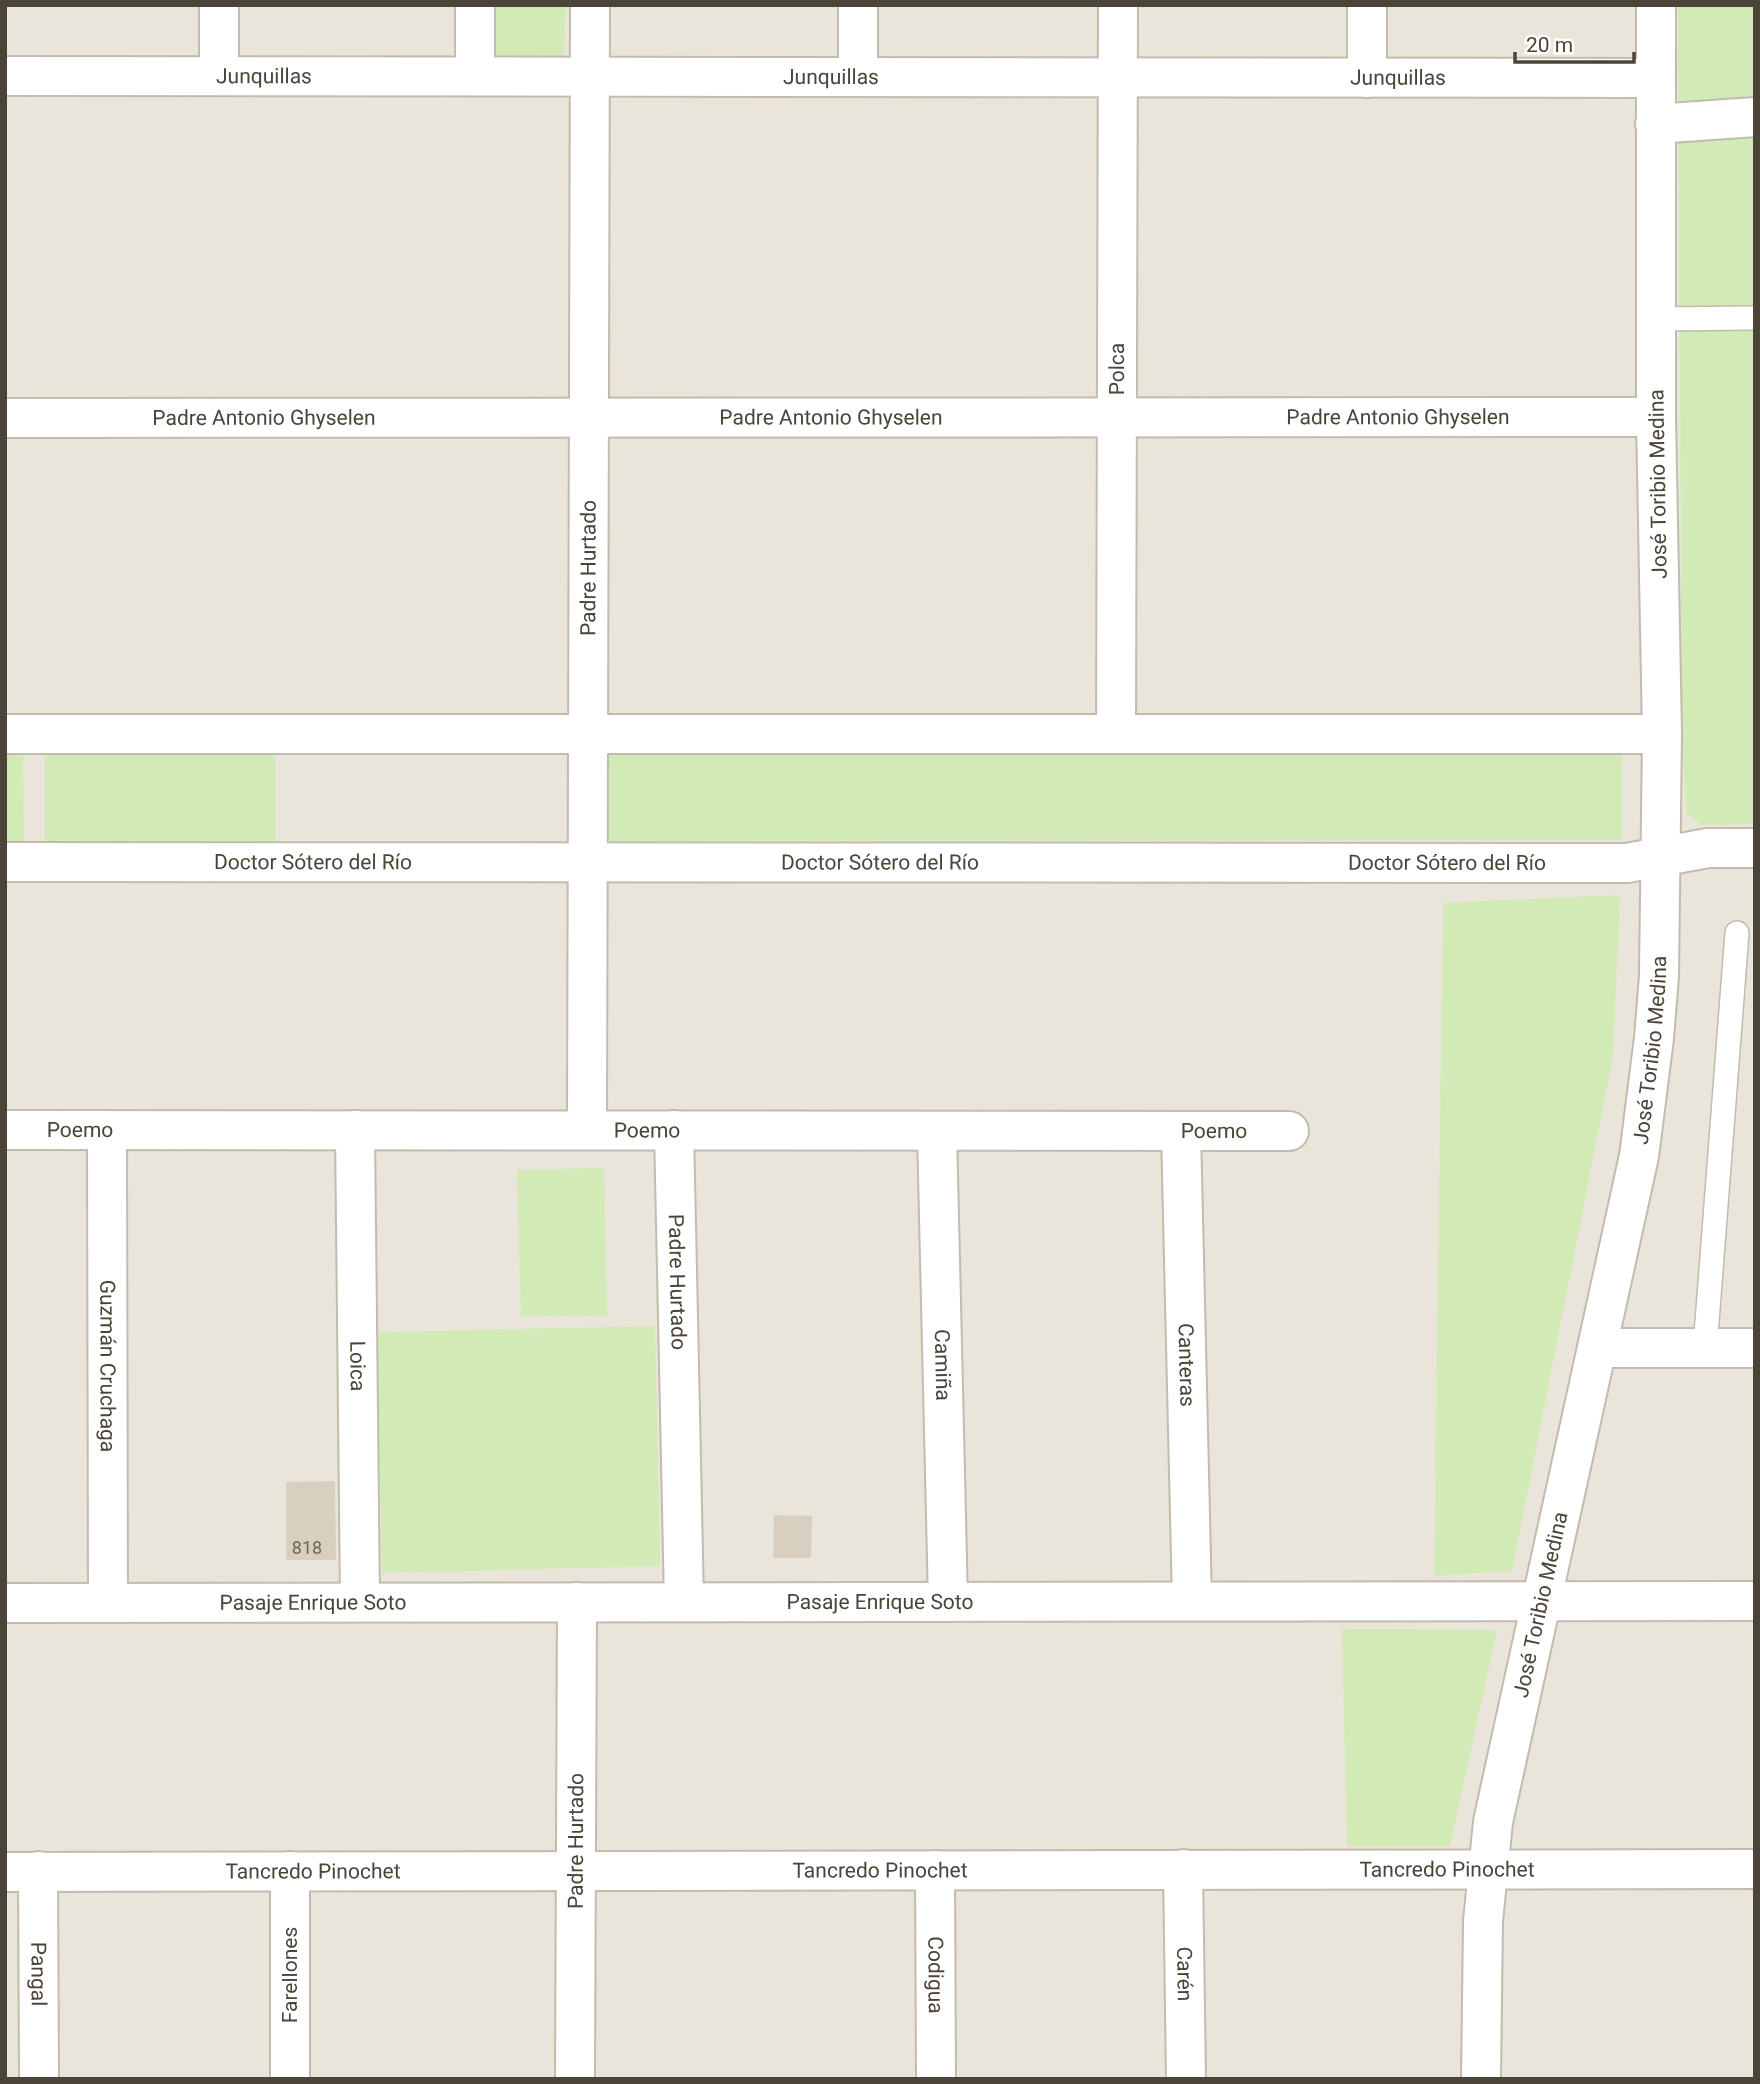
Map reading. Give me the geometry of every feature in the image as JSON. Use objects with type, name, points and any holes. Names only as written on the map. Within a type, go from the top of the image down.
[{"type":"street","points":[[219,5],[219,76]]},
{"type":"street","points":[[475,5],[475,76]]},
{"type":"street","name":"Padre Hurtado","points":[[587,1130],[590,5]]},
{"type":"street","points":[[858,5],[858,77]]},
{"type":"street","name":"Polca","points":[[1116,733],[1118,5]]},
{"type":"street","points":[[1367,5],[1367,78]]},
{"type":"street","name":"José Toribio Medina","points":[[1480,2079],[1481,1973],[1487,1869],[1498,1799],[1636,1168],[1648,1099],[1658,976],[1662,734],[1656,417],[1656,5]]},
{"type":"street","name":"Junquillas","points":[[5,76],[1655,78]]},
{"type":"street","points":[[1655,124],[1755,117]]},
{"type":"street","name":"Padre Antonio Ghyselen","points":[[5,418],[1656,417]]},
{"type":"street","points":[[5,734],[1662,734]]},
{"type":"street","name":"Doctor Sótero del Río","points":[[5,862],[1627,863],[1708,848],[1755,848]]},
{"type":"street","name":"Poemo","points":[[5,1130],[1289,1131]]},
{"type":"street","name":"Guzmán Cruchaga","points":[[107,1130],[108,1602]]},
{"type":"street","name":"Loica","points":[[355,1130],[360,1602]]},
{"type":"street","name":"Padre Hurtado","points":[[674,1130],[684,1602]]},
{"type":"street","name":"Camiña","points":[[937,1130],[948,1602]]},
{"type":"street","name":"Canteras","points":[[1181,1131],[1192,1601]]},
{"type":"street","points":[[1597,1349],[1755,1348]]},
{"type":"street","name":"Pasaje Enrique Soto","points":[[5,1603],[1755,1601]]},
{"type":"street","name":"Padre Hurtado","points":[[575,2079],[578,1602]]},
{"type":"street","name":"Tancredo Pinochet","points":[[22,1872],[1755,1869]]},
{"type":"street","name":"Codigua","points":[[935,1870],[936,2079]]},
{"type":"street","name":"Carén","points":[[1183,1870],[1185,2079]]},
{"type":"street","name":"Farellones","points":[[290,1871],[290,2079]]},
{"type":"street","name":"Pangal","points":[[22,1872],[39,2079]]},
{"type":"lane","points":[[1656,319],[1755,318]]},
{"type":"lane","points":[[1705,1348],[1737,933]]},
{"type":"shaded area","points":[[5,5],[1755,5],[1755,2079],[5,2079]]},
{"type":"green space","points":[[482,5],[566,5],[563,64],[482,65]]},
{"type":"green space","points":[[1678,5],[1755,5],[1755,824],[1702,825],[1686,814],[1682,728]]},
{"type":"green space","points":[[1622,747],[1622,840],[601,841],[601,748]]},
{"type":"green space","points":[[5,749],[23,749],[24,844],[5,845]]},
{"type":"green space","points":[[275,750],[275,845],[45,847],[45,751]]},
{"type":"green space","points":[[1620,895],[1613,1056],[1512,1571],[1434,1576],[1443,903]]},
{"type":"green space","points":[[604,1168],[607,1315],[521,1317],[517,1170]]},
{"type":"green space","points":[[655,1326],[660,1566],[382,1573],[377,1332]]},
{"type":"green space","points":[[1342,1629],[1497,1630],[1450,1846],[1347,1846]]},
{"type":"building","points":[[335,1481],[336,1560],[286,1560],[286,1482]]},
{"type":"building","points":[[774,1515],[812,1516],[811,1558],[773,1558]]}]
